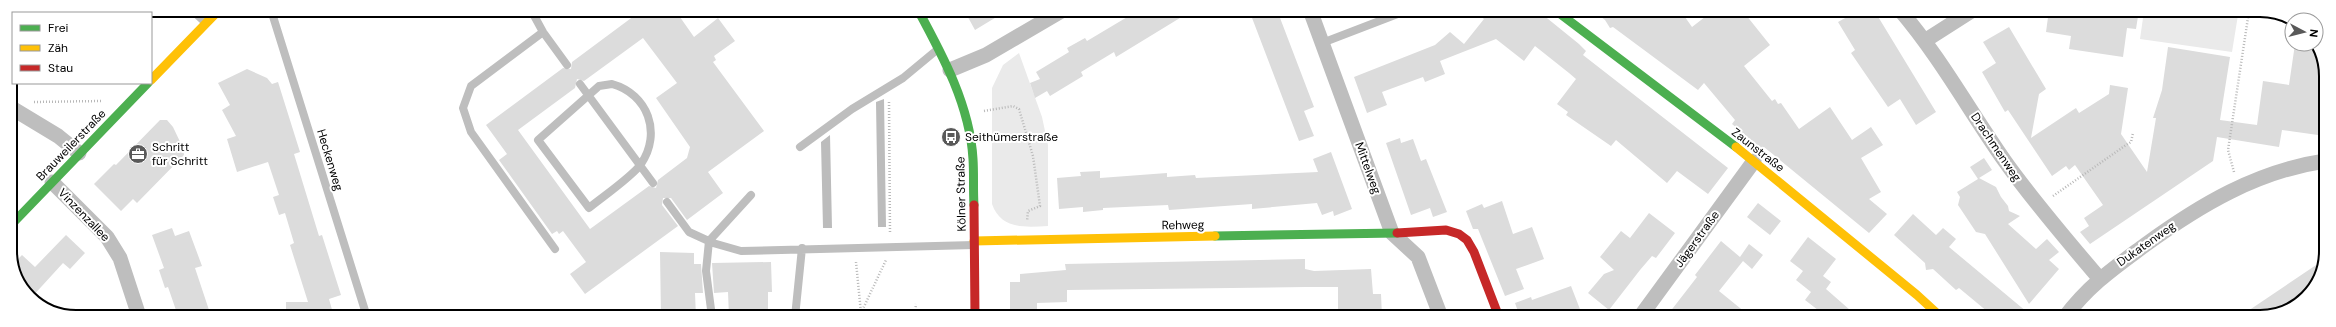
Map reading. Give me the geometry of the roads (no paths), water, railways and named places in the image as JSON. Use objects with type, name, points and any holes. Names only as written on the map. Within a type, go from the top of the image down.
[{"type":"street","points":[[152,79],[212,17]]},
{"type":"street","name":"Kölner Straße","points":[[922,17],[950,70],[966,114],[973,158],[975,310]]},
{"type":"street","points":[[950,70],[986,55],[1051,17]]},
{"type":"street","name":"Mittelweg","points":[[1313,17],[1392,233],[1418,257],[1438,310]]},
{"type":"street","name":"Zaunstraße","points":[[1564,17],[1754,161],[1892,274],[1933,310]]},
{"type":"street","name":"Drachmenweg","points":[[1906,17],[1926,40],[2004,159],[2038,206],[2099,278]]},
{"type":"street","points":[[1926,40],[1962,17]]},
{"type":"street","name":"Brauweilerstraße","points":[[17,219],[147,84]]},
{"type":"street","points":[[17,111],[58,136],[79,153]]},
{"type":"street","name":"Jägerstraße","points":[[1645,310],[1754,161]]},
{"type":"street","name":"Dukatenweg","points":[[2071,310],[2099,278],[2171,226],[2240,186],[2275,172],[2319,162]]},
{"type":"street","name":"Vinzenzallee","points":[[52,182],[107,237],[120,258],[137,310]]},
{"type":"street","name":"Rehweg","points":[[974,243],[1026,240],[1392,233],[1446,230],[1459,234],[1467,240],[1474,252],[1496,310]]},
{"type":"lane","points":[[200,17],[206,23]]},
{"type":"lane","name":"Heckenweg","points":[[273,17],[365,310]]},
{"type":"lane","points":[[535,17],[543,32],[567,66]]},
{"type":"lane","points":[[1322,43],[1390,17]]},
{"type":"lane","points":[[543,32],[471,86],[463,108],[471,132],[555,249]]},
{"type":"lane","points":[[800,147],[852,109],[903,78],[939,49]]},
{"type":"lane","points":[[580,84],[653,183]]},
{"type":"lane","points":[[612,84],[635,95],[646,110],[651,124],[651,136],[647,152],[640,166],[588,208],[538,140],[588,95],[599,86],[612,84]]},
{"type":"lane","points":[[711,310],[706,271],[709,241],[751,195]]},
{"type":"lane","points":[[667,202],[689,232],[709,241],[741,251],[974,243]]},
{"type":"lane","points":[[796,310],[802,248]]},
{"type":"place","name":"Seithümerstraße","points":[[951,137]]},
{"type":"place","name":"Schritt für Schritt","points":[[138,154]]}]
